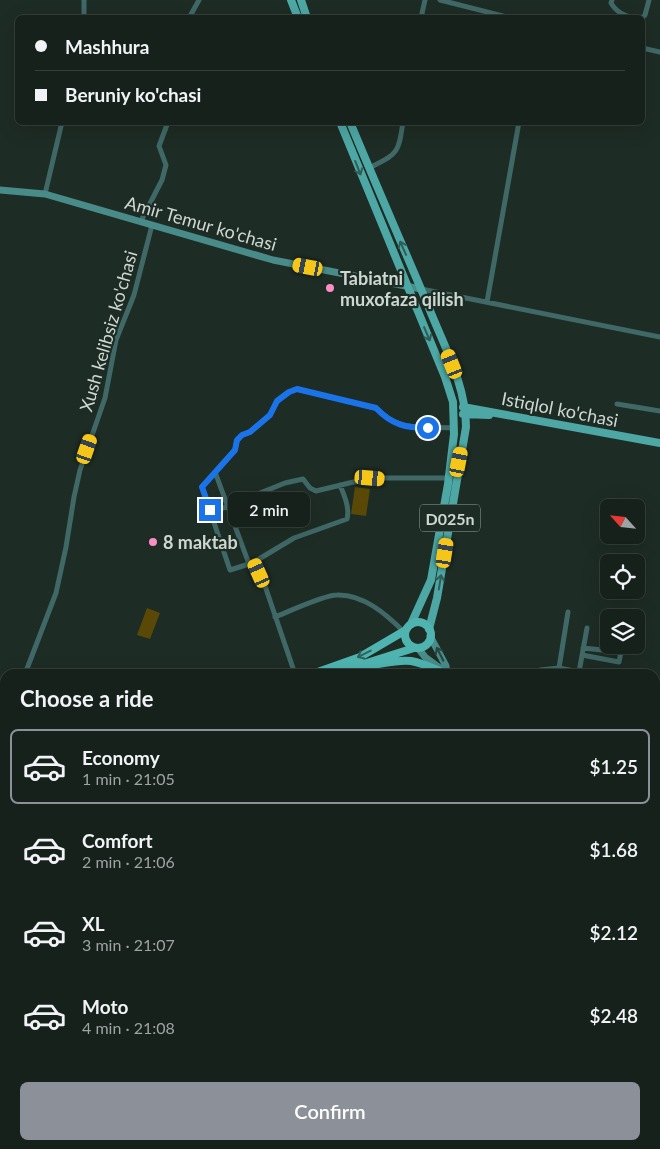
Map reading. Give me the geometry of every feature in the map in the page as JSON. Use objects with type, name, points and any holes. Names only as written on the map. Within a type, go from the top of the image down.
[{"type":"highway","points":[[326,669],[360,657],[407,628],[421,623],[430,632],[427,644],[350,669]]},
{"type":"highway","points":[[407,628],[406,640],[416,648]]},
{"type":"highway","points":[[360,666],[394,661],[411,661],[434,669]]},
{"type":"main road","points":[[291,0],[297,15]]},
{"type":"main road","points":[[301,0],[307,15]]},
{"type":"main road","points":[[341,125],[445,377],[454,412]]},
{"type":"main road","points":[[351,125],[463,393],[466,410]]},
{"type":"main road","name":"Amir Temur ko'chasi","points":[[0,190],[45,194],[273,260],[421,289]]},
{"type":"main road","name":"Istiqlol ko'chasi","points":[[466,410],[660,448]]},
{"type":"main road","name":"Istiqlol ko'chasi","points":[[454,412],[466,410],[660,443]]},
{"type":"main road","name":"D025n","points":[[430,632],[466,426],[466,410]]},
{"type":"main road","name":"D025n","points":[[407,628],[431,580],[448,478],[454,412]]},
{"type":"main road","points":[[430,632],[446,669]]},
{"type":"main road","points":[[416,648],[441,669]]},
{"type":"street","points":[[84,0],[84,15]]},
{"type":"street","points":[[191,15],[199,0]]},
{"type":"street","points":[[422,15],[424,0]]},
{"type":"street","points":[[440,0],[499,15]]},
{"type":"street","points":[[612,0],[611,3],[619,15]]},
{"type":"street","points":[[644,15],[649,0]]},
{"type":"street","points":[[645,49],[660,52]]},
{"type":"street","points":[[45,194],[61,125]]},
{"type":"street","points":[[141,221],[162,180],[166,165],[159,146],[167,125]]},
{"type":"street","points":[[369,168],[393,156],[400,144],[403,125]]},
{"type":"street","points":[[487,302],[518,125]]},
{"type":"street","name":"Xush kelibsiz ko'chasi","points":[[27,669],[56,593],[80,470],[105,398],[116,340],[134,294],[152,225]]},
{"type":"street","name":"Amir Temur ko'chasi","points":[[421,289],[660,337]]},
{"type":"street","points":[[340,485],[346,500],[348,516],[346,518],[294,538],[251,563],[230,570],[202,487],[235,450],[237,440],[270,415],[277,401],[289,392],[297,389],[376,408],[385,417],[400,425],[414,428],[454,428]]},
{"type":"street","points":[[617,404],[660,409]]},
{"type":"street","points":[[215,472],[251,563],[276,617],[293,669]]},
{"type":"street","points":[[211,513],[286,483],[303,479],[310,488],[316,490],[370,478],[448,478]]},
{"type":"street","points":[[276,617],[331,596],[347,596],[375,606],[407,628]]},
{"type":"street","points":[[559,668],[568,612]]},
{"type":"street","points":[[581,669],[587,628]]},
{"type":"street","points":[[582,655],[619,662],[622,652],[583,648]]},
{"type":"street","points":[[550,669],[563,669]]},
{"type":"shaded area","points":[[355,487],[370,489],[366,516],[351,514]]},
{"type":"shaded area","points":[[147,608],[160,613],[150,639],[137,635]]},
{"type":"place","name":"Tabiatni muxofaza qilish","points":[[330,288]]},
{"type":"place","name":"8 maktab","points":[[153,542]]},
{"type":"route","points":[[210,510],[202,487],[235,450],[237,440],[270,415],[277,401],[289,392],[297,389],[376,408],[385,417],[400,425],[428,428]]}]
